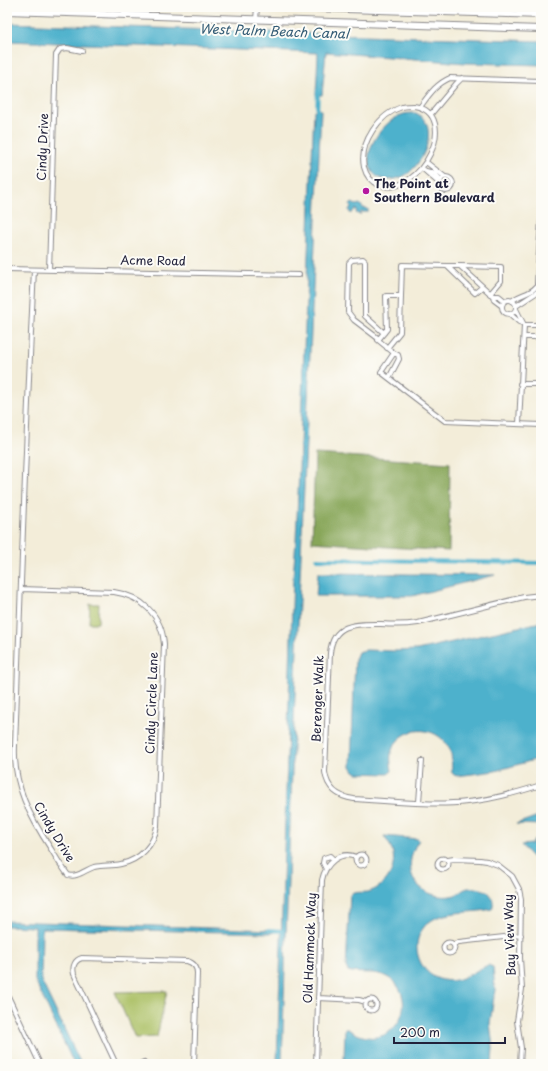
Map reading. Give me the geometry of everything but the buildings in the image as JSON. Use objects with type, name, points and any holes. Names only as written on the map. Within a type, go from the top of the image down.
[{"type":"highway","points":[[7,10],[18,7]]},
{"type":"highway","points":[[67,13],[68,9],[72,7],[100,7]]},
{"type":"highway","points":[[281,7],[541,15]]},
{"type":"highway","points":[[7,10],[541,29]]},
{"type":"street","points":[[256,20],[257,7]]},
{"type":"street","name":"Cindy Drive","points":[[48,270],[56,55],[60,49],[67,48],[82,52]]},
{"type":"street","points":[[420,107],[430,93],[442,81],[450,78],[541,81]]},
{"type":"street","points":[[431,114],[462,78]]},
{"type":"street","points":[[402,107],[420,107],[431,114],[436,131],[436,139],[424,169],[402,183],[388,186],[374,183],[365,171],[364,164],[366,145],[373,130],[387,115],[402,107]]},
{"type":"street","points":[[424,169],[434,173],[442,180],[426,162]]},
{"type":"street","points":[[510,314],[516,308],[540,292],[538,284],[541,219]]},
{"type":"street","points":[[358,323],[365,316],[366,263],[363,260],[352,260],[349,263],[348,315],[358,323],[379,339],[378,340],[387,348],[398,355],[399,359],[389,378]]},
{"type":"street","points":[[387,348],[400,332],[402,265],[501,266],[501,281],[491,295]]},
{"type":"street","points":[[447,266],[475,293],[482,287]]},
{"type":"street","points":[[460,266],[502,306],[504,312],[510,314],[523,324],[541,326]]},
{"type":"street","name":"Acme Road","points":[[7,269],[299,275]]},
{"type":"street","name":"Cindy Drive","points":[[34,270],[15,749],[16,772],[30,816],[67,873],[71,876]]},
{"type":"street","points":[[491,295],[499,296],[505,301],[512,301],[517,297],[530,293],[538,284]]},
{"type":"street","points":[[379,339],[387,330],[386,296],[401,296]]},
{"type":"street","points":[[502,306],[505,301]]},
{"type":"street","points":[[512,301],[522,320],[524,337],[520,384],[519,424]]},
{"type":"street","points":[[365,316],[384,333]]},
{"type":"street","points":[[524,337],[541,337]]},
{"type":"street","points":[[394,353],[382,372],[445,421],[541,425]]},
{"type":"street","points":[[520,384],[541,384]]},
{"type":"street","name":"Cindy Circle Lane","points":[[21,589],[114,592],[129,596],[141,602],[151,611],[159,624],[164,639],[158,823],[155,835],[146,851],[133,860],[121,864],[96,867],[75,876],[71,876]]},
{"type":"street","name":"Berenger Walk","points":[[541,595],[524,597],[418,623],[406,625],[356,624],[343,628],[333,639],[330,646],[325,772],[326,780],[329,786],[336,793],[346,798],[420,802],[466,802],[488,800],[541,785]]},
{"type":"street","points":[[420,802],[422,761]]},
{"type":"street","points":[[326,869],[334,860],[348,855],[356,857]]},
{"type":"street","name":"Old Hammock Way","points":[[316,1064],[322,889],[323,876],[326,869],[323,863],[324,858],[330,856],[334,860]]},
{"type":"street","name":"Bay View Way","points":[[448,860],[487,861],[498,865],[512,876],[519,889],[521,899],[520,935],[522,995],[517,1021],[521,1048],[520,1064]]},
{"type":"street","points":[[454,944],[459,942],[520,935]]},
{"type":"street","points":[[116,1064],[74,974],[74,965],[77,960],[82,958],[188,961],[193,963],[196,967],[197,973],[194,1064]]},
{"type":"street","points":[[7,994],[40,1064]]},
{"type":"street","points":[[318,998],[359,1000],[366,1002]]},
{"type":"green space","points":[[438,7],[530,7],[530,10]]},
{"type":"green space","points":[[315,454],[450,463],[449,551],[312,542]]},
{"type":"green space","points":[[90,604],[99,604],[98,623],[89,623]]},
{"type":"green space","points":[[167,991],[157,1037],[135,1038],[115,992]]},
{"type":"water","points":[[7,23],[541,41],[541,65],[465,63],[326,52],[322,95],[316,95],[318,53],[7,41]]},
{"type":"water","points":[[314,110],[321,110],[295,706],[282,1064],[277,1064],[293,577],[296,541]]},
{"type":"water","points":[[416,113],[423,118],[427,125],[428,132],[426,149],[422,157],[412,170],[403,176],[392,180],[380,178],[372,171],[369,163],[369,155],[375,138],[387,124],[394,119],[404,114]]},
{"type":"water","points":[[352,203],[356,205],[360,204],[363,208],[368,209],[368,212],[361,212],[360,215],[356,213],[357,210],[355,209],[352,213],[350,213],[350,205]]},
{"type":"water","points":[[318,573],[495,575],[412,596],[316,596]]},
{"type":"water","points":[[541,622],[541,758],[495,771],[457,776],[452,773],[450,751],[443,740],[436,734],[427,731],[418,731],[409,733],[395,744],[391,753],[392,771],[388,774],[357,773],[354,771],[351,766],[355,659],[358,652],[366,650],[417,650]]},
{"type":"water","points":[[541,815],[541,825],[516,824]]},
{"type":"water","points":[[384,836],[419,840],[414,848],[410,866],[415,881],[424,890],[436,895],[449,896],[455,895],[467,888],[476,888],[487,891],[492,897],[492,909],[438,917],[426,925],[419,935],[417,946],[418,957],[424,967],[432,975],[443,980],[460,979],[488,965],[493,967],[495,990],[490,1023],[493,1048],[492,1064],[345,1063],[345,1029],[364,1036],[378,1037],[390,1031],[398,1022],[403,1010],[403,998],[398,986],[387,977],[373,973],[348,971],[346,967],[350,895],[354,893],[368,892],[380,886],[392,870],[392,850]]},
{"type":"water","points":[[534,840],[541,840],[541,869],[521,845],[532,844]]},
{"type":"water","points":[[7,921],[273,930],[273,933],[42,928],[41,980],[81,1064],[74,1064],[35,981],[35,927],[7,926]]},
{"type":"waterway","points":[[317,115],[318,90]]},
{"type":"waterway","points":[[317,559],[541,563]]},
{"type":"waterway","points":[[269,930],[283,931]]},
{"type":"place","name":"The Point at Southern Boulevard","points":[[366,191]]},
{"type":"water label","name":"West Palm Beach Canal","points":[[274,31]]}]
